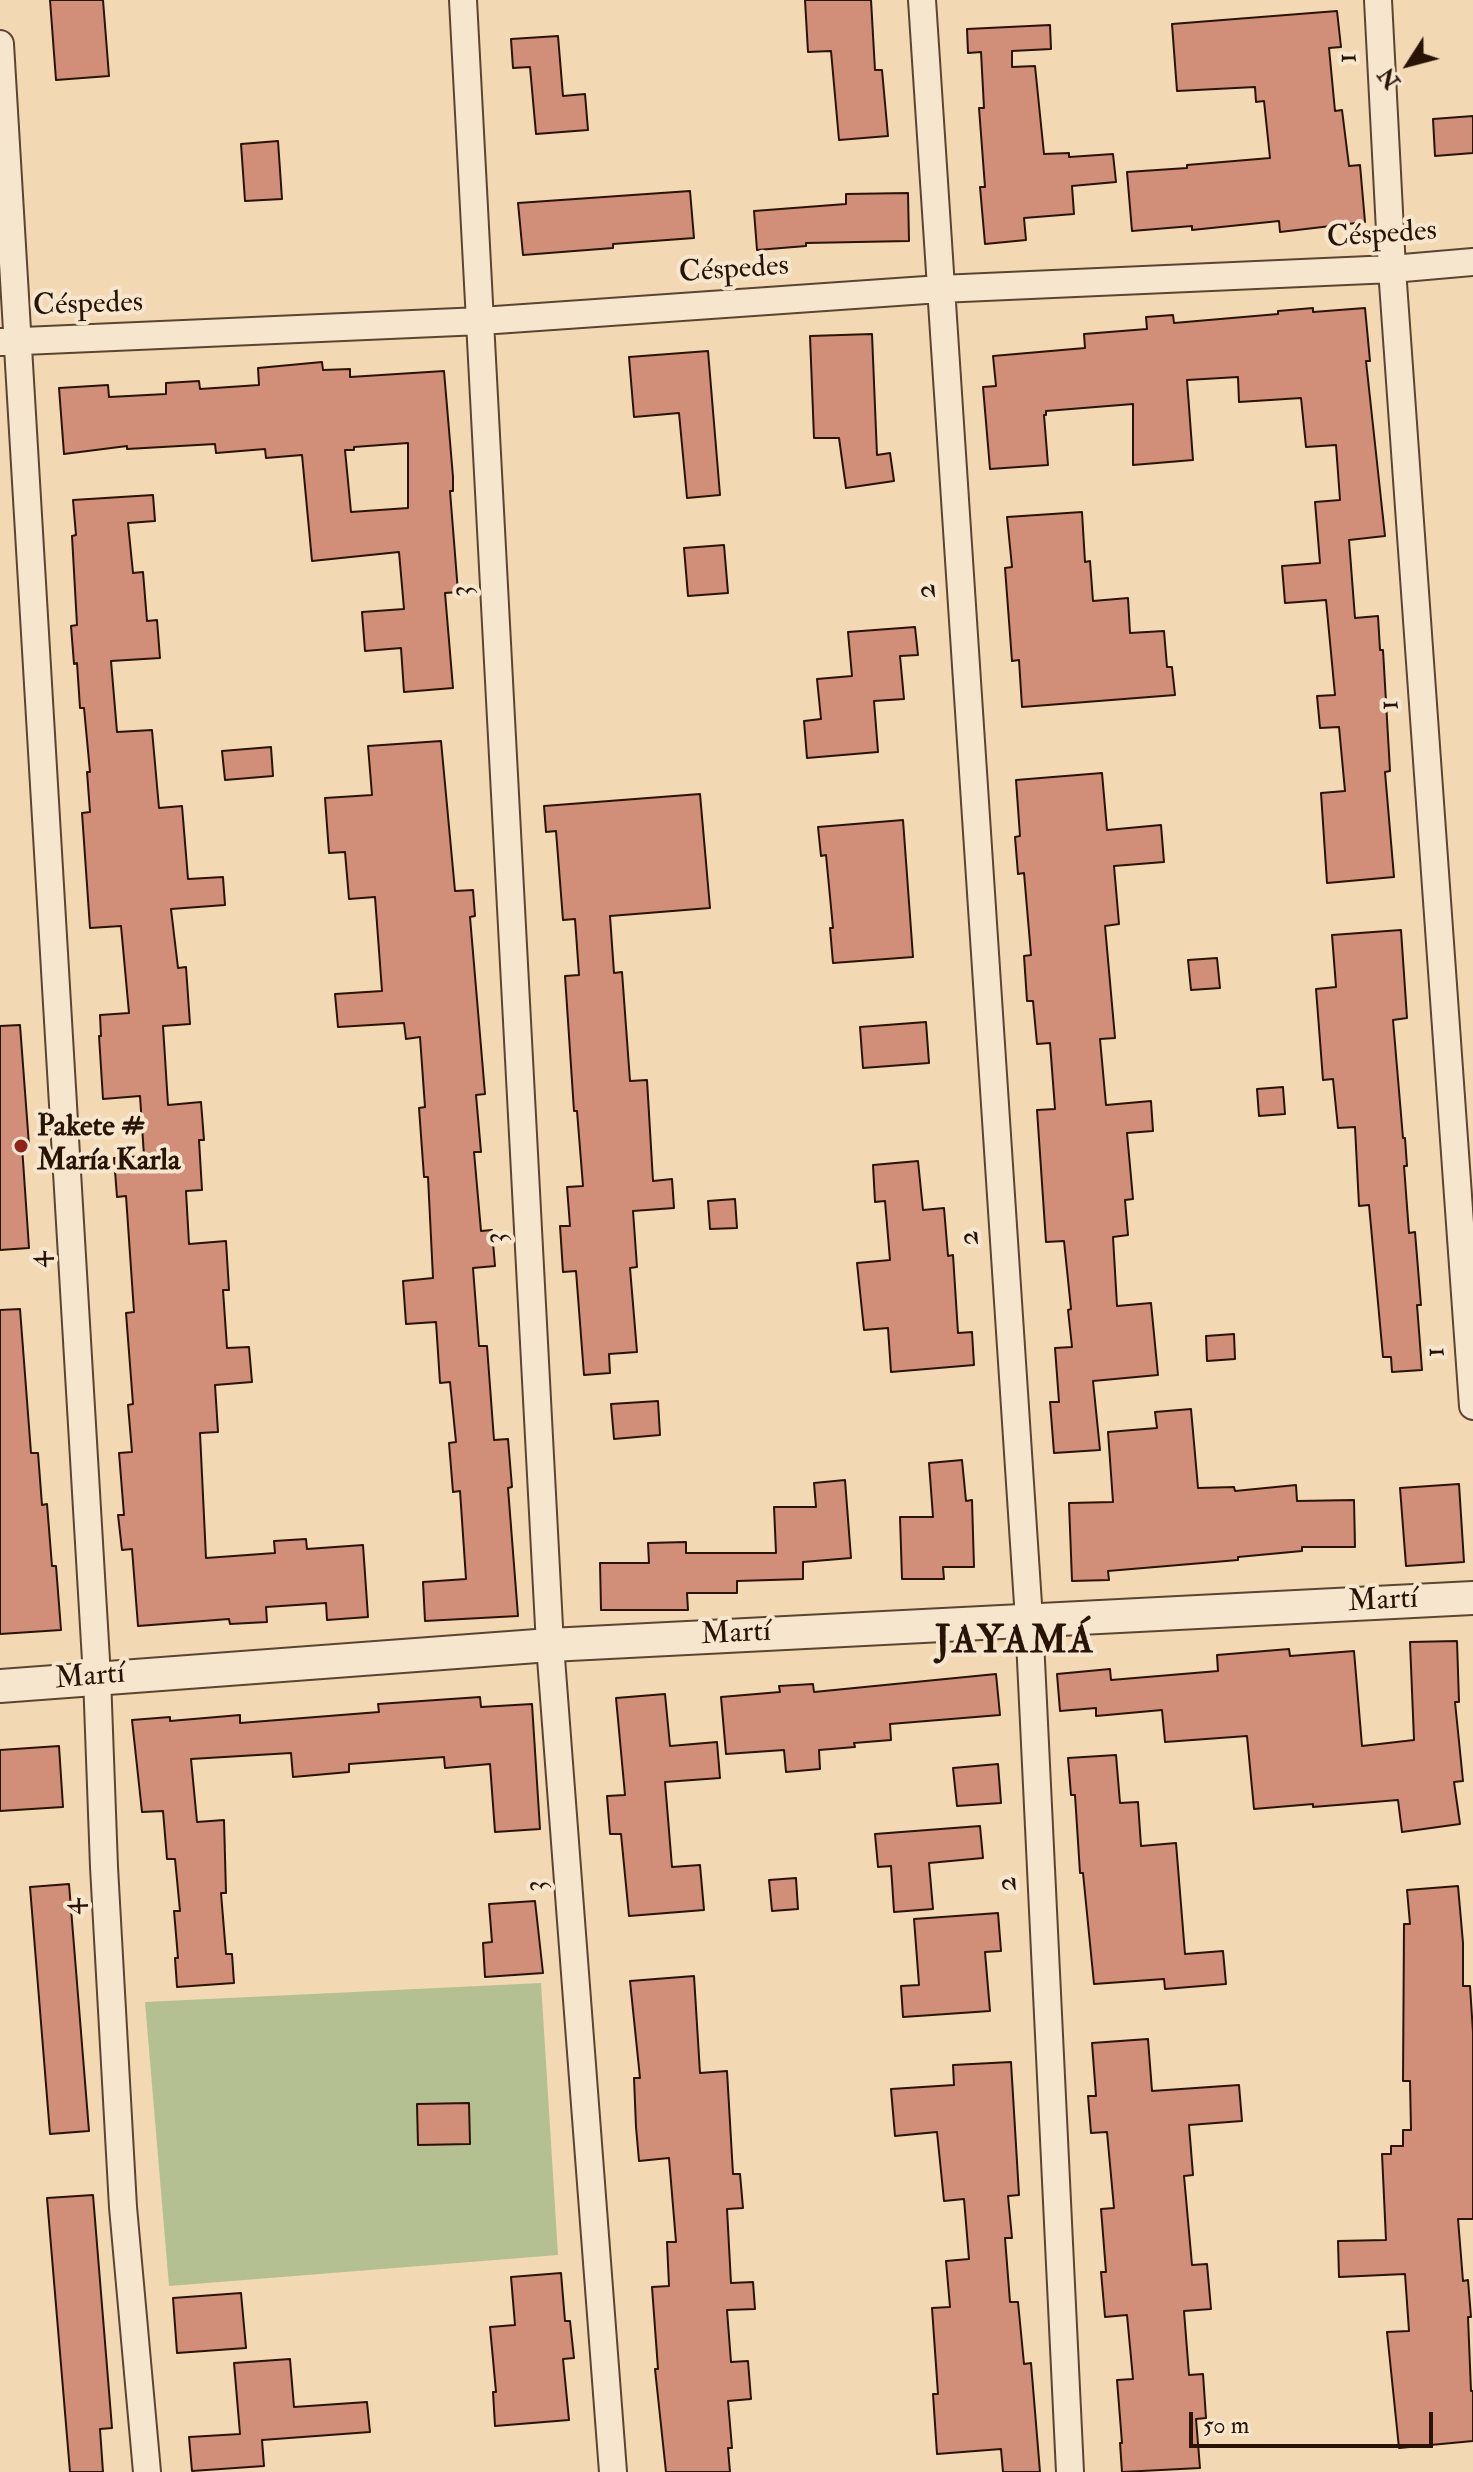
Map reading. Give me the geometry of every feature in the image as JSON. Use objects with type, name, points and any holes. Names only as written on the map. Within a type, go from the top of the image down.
[{"type":"street","name":"3","points":[[463,0],[550,1645],[613,2472]]},
{"type":"street","name":"2","points":[[922,0],[1029,1619],[1070,2472]]},
{"type":"street","name":"1","points":[[1378,0],[1392,269],[1473,1406]]},
{"type":"street","name":"4","points":[[0,44],[9,342],[97,1677],[123,2207],[147,2472]]},
{"type":"street","name":"Céspedes","points":[[9,342],[481,321],[940,289],[1392,269],[1473,262]]},
{"type":"street","name":"Martí","points":[[0,1686],[550,1645],[1473,1598]]},
{"type":"green space","points":[[541,1983],[558,2255],[169,2286],[145,2002]]},
{"type":"building","points":[[50,0],[103,0],[109,76],[56,80]]},
{"type":"building","points":[[805,0],[871,0],[875,70],[882,70],[888,136],[839,140],[831,51],[808,52]]},
{"type":"building","points":[[1337,11],[1341,47],[1329,48],[1335,111],[1342,110],[1349,166],[1360,165],[1365,222],[1280,232],[1279,221],[1192,230],[1192,226],[1132,231],[1127,172],[1270,158],[1264,101],[1256,102],[1255,87],[1177,91],[1172,24]]},
{"type":"building","points":[[1050,25],[1051,49],[1012,51],[1012,67],[1035,66],[1044,154],[1069,153],[1069,157],[1113,154],[1116,182],[1072,186],[1074,214],[1024,218],[1026,240],[985,244],[980,187],[985,187],[979,108],[984,108],[981,52],[968,53],[967,29]]},
{"type":"building","points":[[558,36],[563,96],[585,94],[588,130],[536,134],[530,67],[513,68],[511,39]]},
{"type":"building","points":[[1473,116],[1473,153],[1435,156],[1433,119]]},
{"type":"building","points":[[278,141],[282,199],[245,201],[241,144]]},
{"type":"building","points":[[690,191],[694,238],[523,255],[518,203]]},
{"type":"building","points":[[908,193],[909,241],[806,243],[806,246],[757,250],[754,211],[846,204],[846,194]]},
{"type":"building","points":[[1313,308],[1313,312],[1365,308],[1370,361],[1366,361],[1385,536],[1349,540],[1355,618],[1378,616],[1380,650],[1383,650],[1390,771],[1385,772],[1394,877],[1327,883],[1321,793],[1345,791],[1339,727],[1320,728],[1317,696],[1335,695],[1326,600],[1285,603],[1282,566],[1320,563],[1315,502],[1340,500],[1336,445],[1306,447],[1301,398],[1239,402],[1238,377],[1187,380],[1193,460],[1133,465],[1133,404],[1046,411],[1048,465],[990,469],[983,387],[996,386],[993,356],[1085,348],[1084,334],[1147,329],[1146,317],[1173,315],[1174,323]]},
{"type":"building","points":[[872,334],[877,455],[890,453],[894,481],[846,488],[839,438],[814,438],[810,336]]},
{"type":"building","points":[[708,351],[720,495],[687,498],[679,413],[634,417],[629,357]]},
{"type":"building","points":[[322,362],[323,370],[350,369],[350,377],[444,371],[458,592],[445,593],[453,688],[404,692],[401,648],[365,651],[362,612],[404,609],[399,552],[312,561],[302,455],[266,458],[265,449],[216,453],[215,444],[127,449],[127,446],[64,454],[59,388],[108,385],[109,397],[166,394],[166,383],[199,381],[200,389],[259,385],[258,368]],"holes":[[[408,443],[408,508],[351,512],[345,450]]]},
{"type":"building","points":[[153,495],[155,521],[128,523],[133,573],[143,572],[147,621],[157,620],[160,658],[111,661],[117,732],[152,730],[159,808],[182,806],[188,879],[223,877],[225,905],[171,909],[178,968],[186,967],[190,1024],[163,1026],[168,1105],[201,1102],[204,1140],[199,1140],[202,1190],[186,1191],[189,1244],[226,1241],[229,1290],[223,1290],[227,1348],[249,1347],[252,1382],[215,1385],[218,1432],[200,1433],[206,1558],[275,1553],[274,1541],[306,1539],[307,1549],[363,1545],[368,1617],[327,1620],[326,1603],[266,1607],[267,1622],[230,1624],[229,1619],[138,1626],[132,1549],[122,1550],[118,1515],[124,1515],[119,1453],[132,1452],[128,1405],[133,1404],[126,1313],[134,1312],[126,1196],[117,1197],[114,1158],[144,1156],[140,1096],[103,1099],[100,1015],[129,1013],[121,926],[90,928],[82,813],[90,812],[87,772],[90,772],[71,626],[77,625],[73,500]]},
{"type":"building","points":[[1082,512],[1085,562],[1090,561],[1093,601],[1128,598],[1130,633],[1164,631],[1167,667],[1172,667],[1175,695],[1022,707],[1019,660],[1012,661],[1005,568],[1012,567],[1007,517]]},
{"type":"building","points":[[724,545],[728,593],[688,596],[684,548]]},
{"type":"building","points":[[915,627],[918,655],[900,656],[904,699],[874,701],[878,752],[807,758],[804,721],[821,719],[817,679],[852,676],[848,632]]},
{"type":"building","points":[[441,741],[455,891],[473,890],[475,916],[470,917],[485,1094],[476,1095],[481,1152],[474,1152],[481,1231],[492,1230],[495,1266],[473,1268],[479,1346],[487,1346],[494,1440],[508,1439],[512,1487],[508,1488],[518,1616],[425,1621],[423,1582],[466,1579],[460,1491],[453,1492],[449,1443],[456,1442],[450,1382],[440,1383],[436,1322],[406,1324],[403,1281],[433,1278],[428,1177],[424,1177],[419,1108],[425,1107],[420,1037],[406,1039],[404,1023],[338,1027],[335,994],[382,991],[375,897],[349,899],[345,852],[329,853],[325,798],[372,795],[368,746]]},
{"type":"building","points":[[271,747],[273,776],[225,780],[222,751]]},
{"type":"building","points":[[1102,773],[1107,830],[1161,825],[1164,862],[1114,866],[1119,924],[1105,926],[1115,1038],[1100,1039],[1106,1105],[1151,1101],[1153,1131],[1127,1133],[1133,1199],[1125,1200],[1128,1235],[1113,1237],[1117,1306],[1151,1303],[1158,1375],[1093,1381],[1100,1450],[1054,1453],[1050,1402],[1059,1402],[1055,1348],[1072,1347],[1068,1310],[1071,1309],[1064,1241],[1046,1242],[1037,1110],[1055,1109],[1050,1043],[1037,1044],[1033,1001],[1027,1001],[1024,956],[1031,955],[1024,873],[1018,874],[1015,837],[1020,836],[1016,780]]},
{"type":"building","points":[[700,794],[710,908],[610,916],[614,973],[622,972],[630,1081],[647,1080],[653,1181],[672,1179],[674,1208],[633,1211],[637,1267],[630,1268],[637,1352],[609,1354],[610,1373],[584,1375],[576,1271],[563,1272],[560,1226],[570,1226],[567,1187],[583,1186],[577,1111],[574,1111],[565,976],[579,975],[575,919],[563,920],[556,831],[546,832],[544,806]]},
{"type":"building","points":[[903,820],[913,957],[833,963],[826,855],[821,856],[818,827]]},
{"type":"building","points":[[1401,930],[1407,1018],[1393,1020],[1405,1138],[1409,1233],[1415,1232],[1422,1370],[1392,1372],[1391,1357],[1383,1357],[1369,1205],[1359,1206],[1355,1127],[1338,1128],[1333,1079],[1323,1080],[1316,989],[1336,987],[1332,935]]},
{"type":"building","points":[[1217,958],[1220,988],[1191,990],[1188,960]]},
{"type":"building","points":[[926,1022],[929,1063],[863,1068],[860,1027]]},
{"type":"building","points":[[20,1025],[29,1145],[22,1146],[29,1248],[0,1250],[0,1026]]},
{"type":"building","points":[[1283,1087],[1285,1114],[1259,1116],[1257,1089]]},
{"type":"building","points":[[918,1161],[923,1210],[944,1208],[948,1256],[953,1255],[958,1333],[972,1332],[974,1365],[891,1372],[888,1328],[864,1330],[857,1263],[890,1260],[885,1201],[875,1202],[873,1165]]},
{"type":"building","points":[[735,1199],[737,1228],[710,1229],[708,1201]]},
{"type":"building","points":[[20,1309],[31,1453],[38,1453],[42,1505],[47,1504],[61,1630],[0,1634],[0,1310]]},
{"type":"building","points":[[1234,1334],[1235,1359],[1207,1361],[1206,1336]]},
{"type":"building","points":[[658,1401],[660,1435],[614,1439],[611,1404]]},
{"type":"building","points":[[1191,1409],[1198,1488],[1234,1487],[1235,1491],[1296,1485],[1297,1501],[1354,1500],[1355,1547],[1302,1547],[1302,1551],[1238,1557],[1238,1560],[1108,1571],[1109,1580],[1072,1581],[1069,1503],[1113,1502],[1108,1432],[1157,1428],[1155,1412]]},
{"type":"building","points":[[962,1460],[966,1501],[972,1500],[974,1567],[943,1567],[944,1579],[902,1579],[900,1517],[933,1517],[929,1463]]},
{"type":"building","points":[[845,1480],[851,1558],[803,1562],[803,1579],[737,1581],[737,1593],[687,1593],[688,1610],[601,1610],[600,1563],[649,1563],[648,1543],[686,1542],[686,1553],[776,1553],[774,1507],[816,1507],[814,1483]]},
{"type":"building","points":[[1459,1484],[1464,1562],[1406,1566],[1400,1488]]},
{"type":"building","points":[[1457,1641],[1459,1702],[1455,1702],[1463,1781],[1454,1782],[1460,1824],[1402,1832],[1398,1800],[1254,1809],[1247,1736],[1165,1742],[1162,1710],[1096,1716],[1096,1708],[1060,1711],[1057,1674],[1110,1669],[1111,1680],[1218,1671],[1217,1655],[1289,1649],[1290,1656],[1354,1651],[1362,1746],[1414,1740],[1410,1642]]},
{"type":"building","points":[[996,1674],[1000,1715],[890,1724],[891,1740],[819,1750],[820,1769],[786,1772],[784,1750],[726,1754],[721,1697],[780,1692],[779,1686],[813,1684],[814,1692]]},
{"type":"building","points":[[665,1694],[670,1746],[717,1742],[720,1778],[665,1782],[672,1867],[700,1865],[704,1910],[629,1916],[621,1834],[610,1834],[607,1796],[625,1795],[616,1698]]},
{"type":"building","points":[[480,1697],[481,1707],[532,1704],[540,1829],[495,1832],[490,1764],[445,1768],[444,1757],[349,1764],[349,1772],[293,1777],[291,1753],[191,1759],[197,1822],[224,1820],[226,1893],[221,1893],[226,1954],[232,1954],[234,1983],[177,1987],[174,1911],[180,1911],[175,1859],[167,1859],[163,1811],[142,1812],[132,1720],[170,1717],[170,1721],[240,1715],[240,1723],[379,1712],[378,1704]]},
{"type":"building","points":[[59,1746],[63,1807],[0,1811],[0,1750]]},
{"type":"building","points":[[1116,1755],[1120,1803],[1138,1802],[1141,1846],[1176,1843],[1185,1954],[1223,1951],[1226,1984],[1165,1989],[1164,1979],[1094,1984],[1083,1873],[1080,1873],[1075,1795],[1071,1795],[1068,1758]]},
{"type":"building","points":[[998,1764],[1001,1803],[957,1806],[953,1768]]},
{"type":"building","points":[[980,1826],[983,1858],[929,1863],[933,1909],[894,1912],[891,1866],[878,1867],[875,1834]]},
{"type":"building","points":[[796,1878],[798,1909],[772,1911],[769,1880]]},
{"type":"building","points":[[69,1884],[89,2131],[50,2134],[30,1887]]},
{"type":"building","points":[[1458,1886],[1463,1986],[1470,1986],[1473,2032],[1473,2219],[1458,2219],[1463,2281],[1468,2280],[1471,2317],[1468,2317],[1473,2441],[1399,2448],[1387,2332],[1409,2331],[1405,2274],[1339,2277],[1338,2241],[1386,2240],[1382,2154],[1391,2154],[1391,2146],[1403,2146],[1403,2130],[1411,2130],[1410,2081],[1403,2081],[1404,1924],[1410,1924],[1407,1890]]},
{"type":"building","points":[[535,1901],[543,1973],[485,1977],[483,1943],[492,1942],[489,1904]]},
{"type":"building","points":[[998,1913],[1001,1951],[985,1952],[990,2011],[903,2017],[901,1986],[919,1985],[914,1919]]},
{"type":"building","points":[[694,1976],[700,2073],[727,2071],[733,2174],[740,2174],[743,2208],[727,2209],[731,2283],[753,2282],[755,2309],[727,2310],[731,2362],[748,2361],[751,2399],[728,2401],[732,2448],[728,2448],[730,2472],[666,2472],[655,2369],[658,2369],[652,2287],[669,2286],[667,2242],[676,2242],[669,2158],[639,2161],[636,2127],[634,2078],[640,2078],[630,1981]]},
{"type":"building","points":[[1148,2039],[1152,2091],[1239,2085],[1242,2121],[1189,2125],[1193,2175],[1184,2176],[1192,2265],[1207,2264],[1211,2309],[1184,2311],[1189,2375],[1203,2374],[1206,2418],[1196,2419],[1200,2468],[1122,2472],[1117,2380],[1133,2379],[1127,2315],[1105,2317],[1101,2272],[1106,2272],[1101,2209],[1114,2208],[1107,2132],[1091,2133],[1088,2096],[1096,2096],[1092,2043]]},
{"type":"building","points":[[1011,2062],[1019,2195],[1008,2196],[1012,2238],[1005,2238],[1010,2302],[1018,2302],[1024,2364],[1031,2363],[1040,2472],[1003,2472],[1001,2449],[937,2454],[933,2394],[938,2394],[932,2308],[950,2307],[946,2261],[969,2259],[964,2199],[944,2201],[937,2132],[895,2136],[891,2089],[954,2085],[953,2065]]},
{"type":"building","points":[[469,2103],[470,2144],[418,2145],[417,2104]]},
{"type":"building","points":[[93,2195],[112,2428],[100,2429],[103,2472],[70,2472],[47,2198]]},
{"type":"building","points":[[561,2273],[565,2321],[570,2321],[574,2358],[563,2359],[569,2420],[495,2426],[493,2392],[496,2392],[490,2327],[515,2325],[511,2277]]},
{"type":"building","points":[[241,2293],[246,2348],[177,2353],[173,2298]]},
{"type":"building","points":[[290,2359],[294,2407],[367,2402],[370,2432],[262,2440],[264,2466],[192,2471],[189,2437],[240,2434],[234,2363]]},
{"type":"place","name":"Pakete # María Karla","points":[[21,1146]]},
{"type":"district","name":"JAYAMÁ","points":[[1015,1644]]}]
